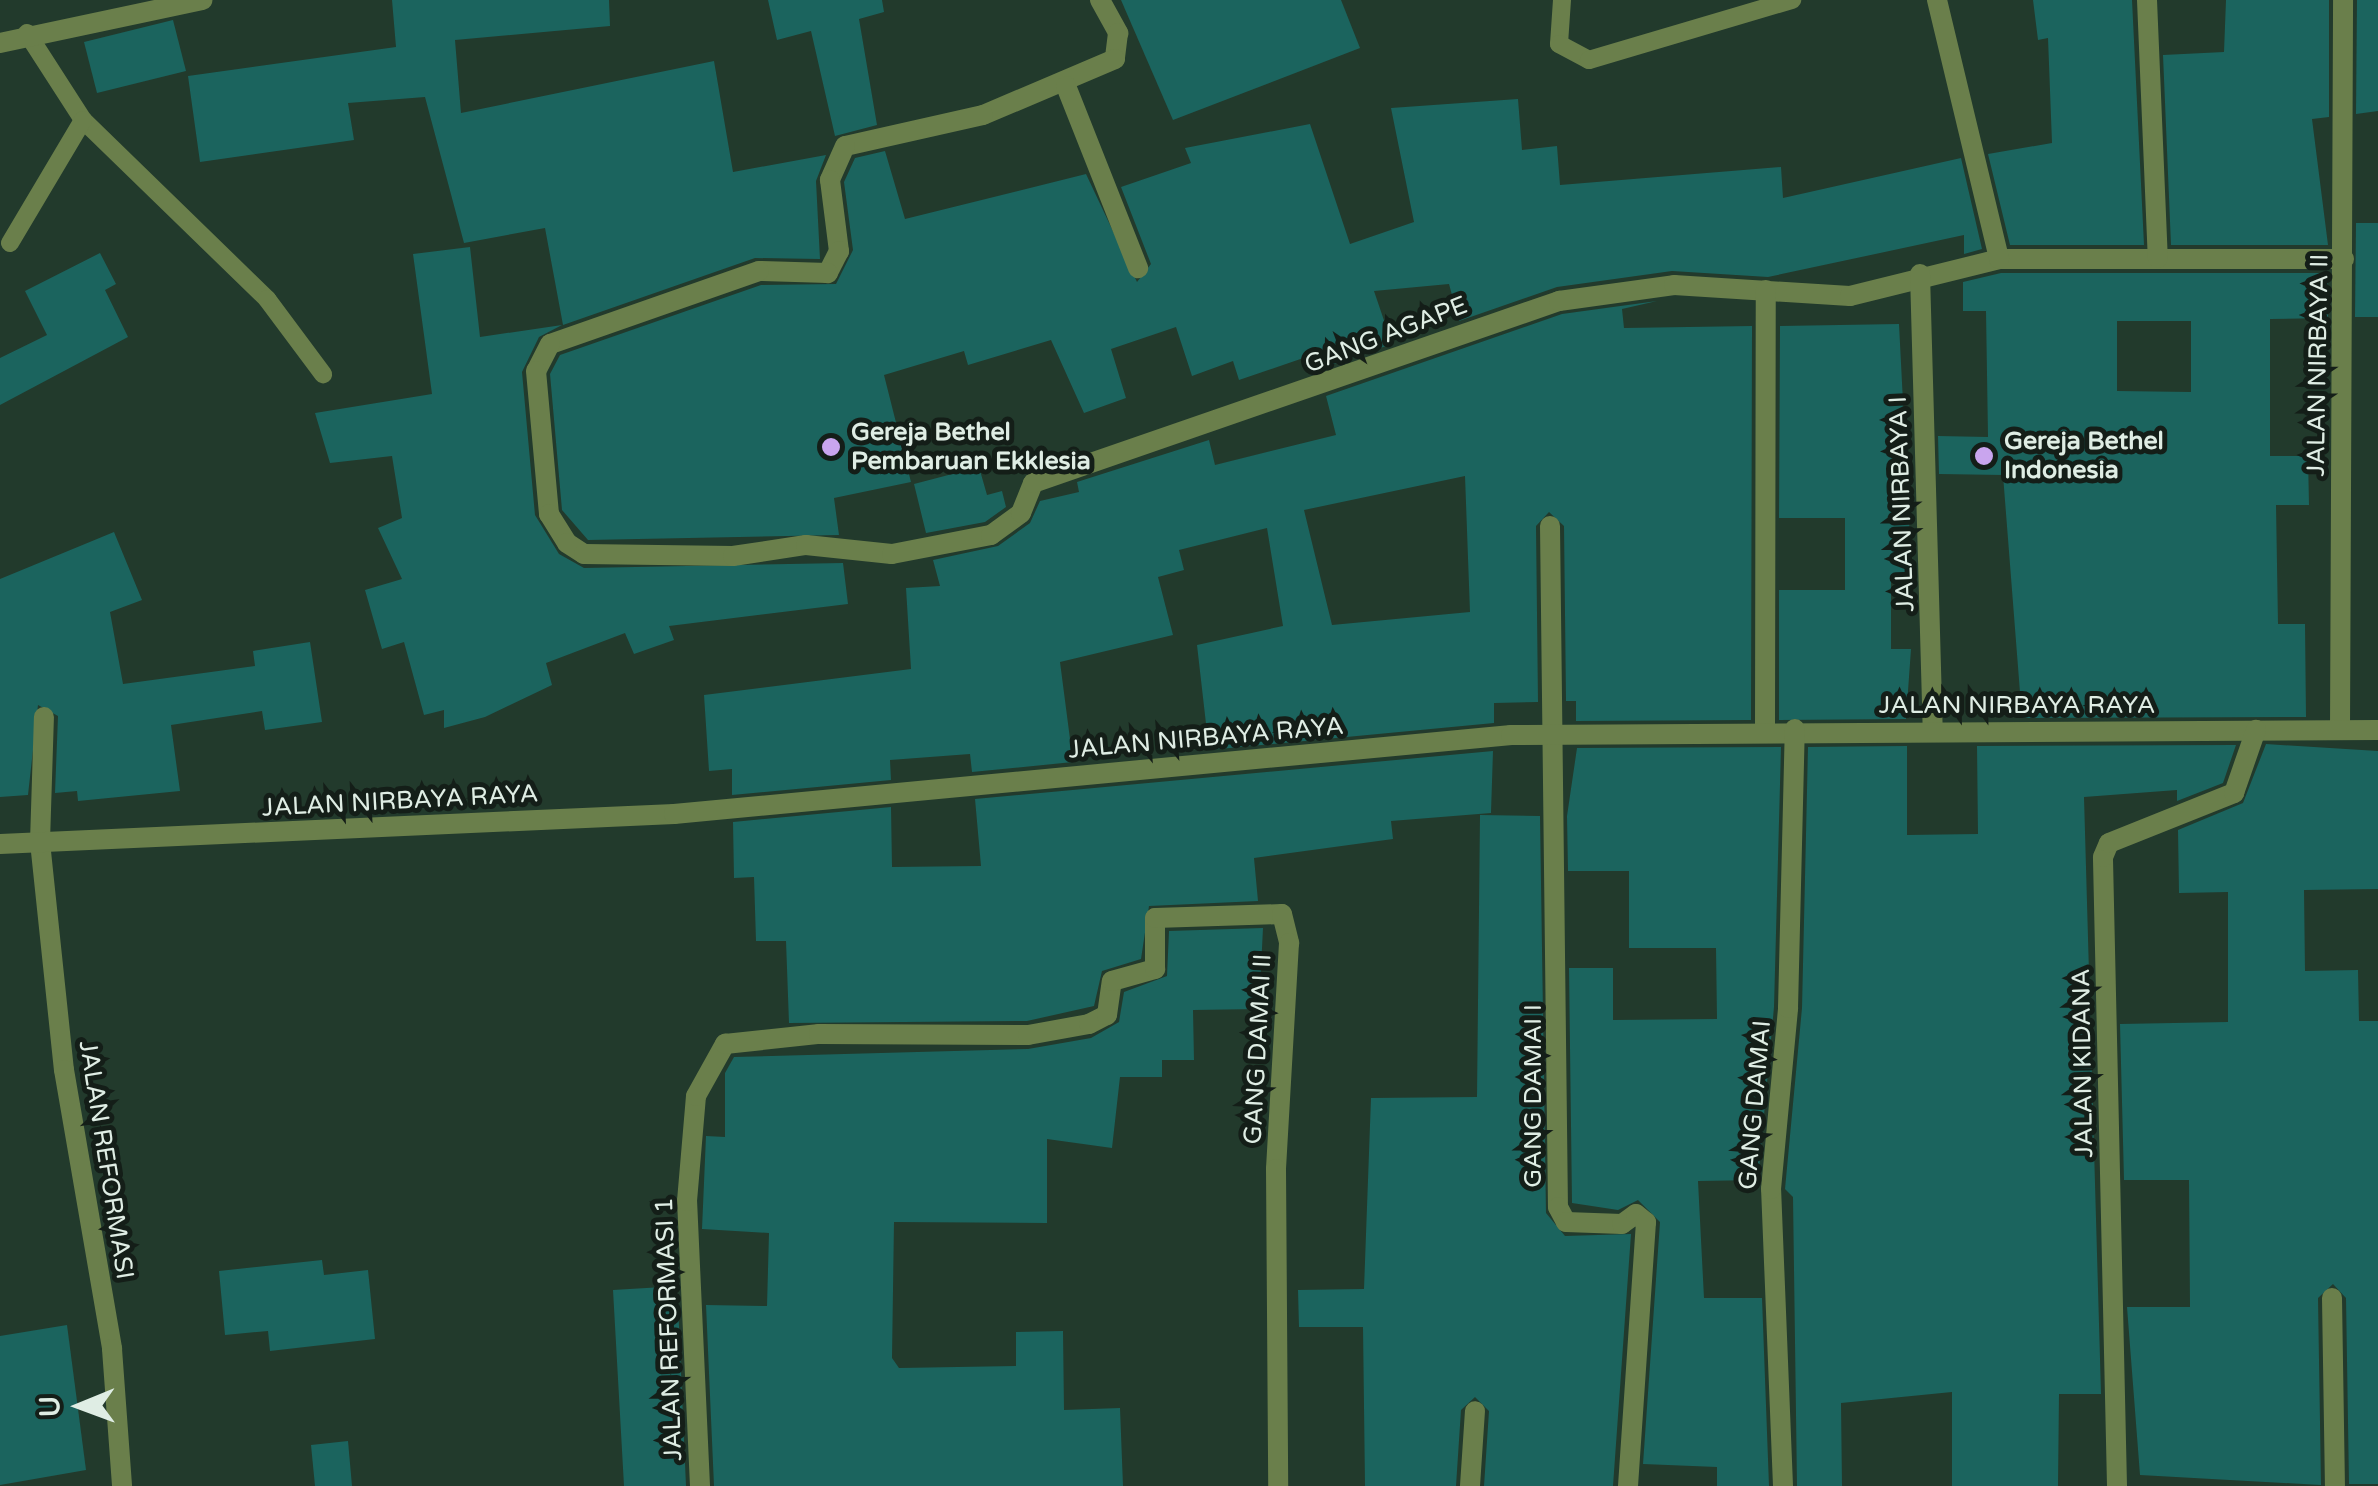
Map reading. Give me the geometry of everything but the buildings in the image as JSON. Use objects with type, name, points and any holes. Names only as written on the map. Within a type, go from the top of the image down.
[{"type":"street","points":[[0,43],[27,33],[202,0]]},
{"type":"street","points":[[1100,0],[1119,52],[1066,86],[1138,268]]},
{"type":"street","points":[[1936,0],[1999,260]]},
{"type":"street","points":[[2147,0],[2158,258]]},
{"type":"street","name":"JALAN NIRBAYA II","points":[[2340,730],[2343,0]]},
{"type":"street","name":"GANG AGAPE","points":[[1066,86],[845,146],[830,180],[839,251],[828,273],[759,270],[583,327],[550,344],[536,371],[548,514],[584,554],[733,556],[806,545],[892,554],[990,535],[1021,514],[1033,484],[1534,306],[1674,285],[1850,296],[1920,274],[1999,260],[2344,258]]},
{"type":"street","name":"JALAN NIRBAYA I","points":[[1920,274],[1933,732]]},
{"type":"street","points":[[1765,728],[1766,290]]},
{"type":"street","points":[[1548,734],[1550,526]]},
{"type":"street","name":"JALAN REFORMASI","points":[[44,717],[40,842],[64,1070],[112,1349],[122,1486]]},
{"type":"street","name":"JALAN NIRBAYA RAYA","points":[[0,844],[674,814],[1548,734],[1765,728],[1933,732],[2378,730]]},
{"type":"street","name":"GANG DAMAI","points":[[1784,1486],[1771,1189],[1788,1008],[1795,729]]},
{"type":"street","name":"JALAN KIDANA","points":[[2117,1486],[2103,857],[2109,843],[2234,792],[2256,730]]},
{"type":"street","name":"GANG DAMAI I","points":[[1548,734],[1559,1215],[1646,1222],[1628,1486]]},
{"type":"street","name":"GANG DAMAI II","points":[[715,1055],[726,1044],[819,1034],[1028,1035],[1088,1024],[1107,1015],[1112,981],[1154,970],[1155,918],[1282,914],[1289,942],[1276,1169],[1278,1486]]},
{"type":"street","name":"JALAN REFORMASI 1","points":[[700,1486],[687,1201],[696,1096],[715,1055]]},
{"type":"street","points":[[2332,1298],[2335,1486]]},
{"type":"street","points":[[1470,1486],[1475,1411]]},
{"type":"lane","points":[[1562,0],[1558,44],[1588,60],[1792,0]]},
{"type":"lane","points":[[27,33],[83,120],[267,298],[324,374]]},
{"type":"lane","points":[[10,243],[83,120]]},
{"type":"place","name":"Gereja Bethel Pembaruan Ekklesia","points":[[831,447]]},
{"type":"place","name":"Gereja Bethel Indonesia","points":[[1984,456]]}]
